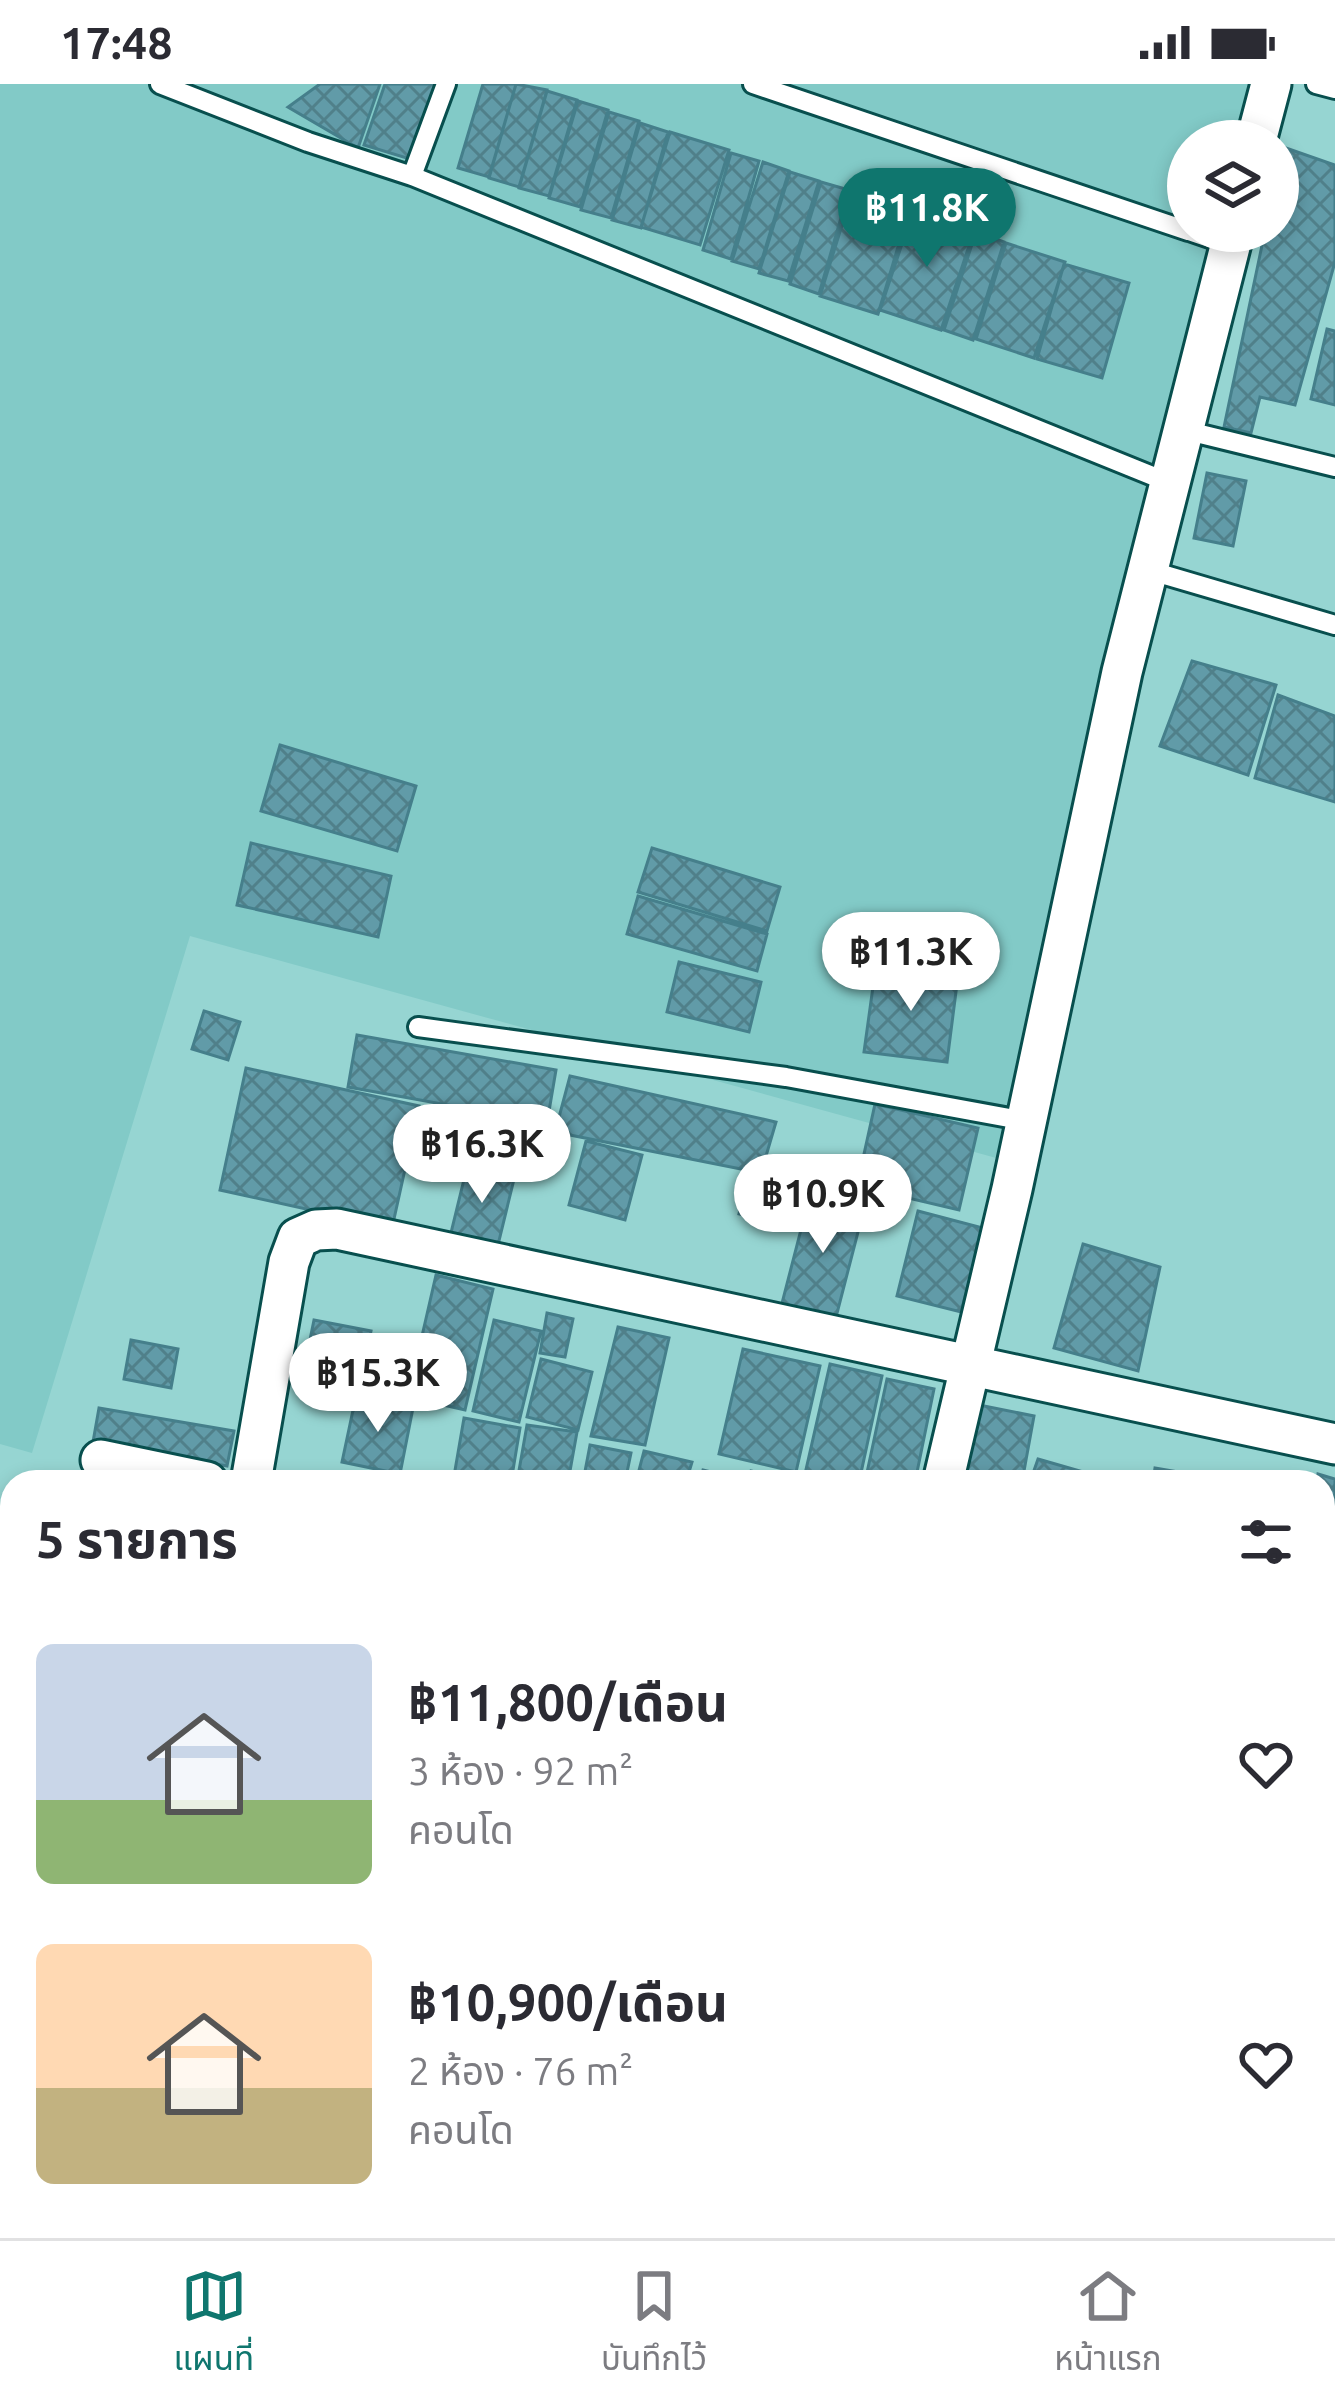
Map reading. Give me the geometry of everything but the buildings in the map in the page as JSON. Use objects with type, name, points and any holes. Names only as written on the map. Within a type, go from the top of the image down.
[{"type":"street","points":[[1262,120],[1271,84]]},
{"type":"street","points":[[946,1470],[1148,570],[1228,252]]},
{"type":"street","points":[[252,1470],[289,1262],[298,1238],[316,1230],[338,1229],[1335,1444]]},
{"type":"street","points":[[100,1460],[149,1470]]},
{"type":"lane","points":[[160,84],[308,142],[412,176],[1170,483]]},
{"type":"lane","points":[[412,176],[446,84]]},
{"type":"lane","points":[[753,84],[1167,224]]},
{"type":"lane","points":[[1316,84],[1335,89]]},
{"type":"lane","points":[[1184,430],[1335,467]]},
{"type":"lane","points":[[1148,570],[1335,625]]},
{"type":"lane","points":[[418,1027],[786,1077],[1026,1121]]},
{"type":"shaded area","points":[[0,84],[1268,84],[1262,120],[1167,120],[1167,252],[1233,252],[1018,1164],[190,936],[32,1453],[0,1444]]}]
